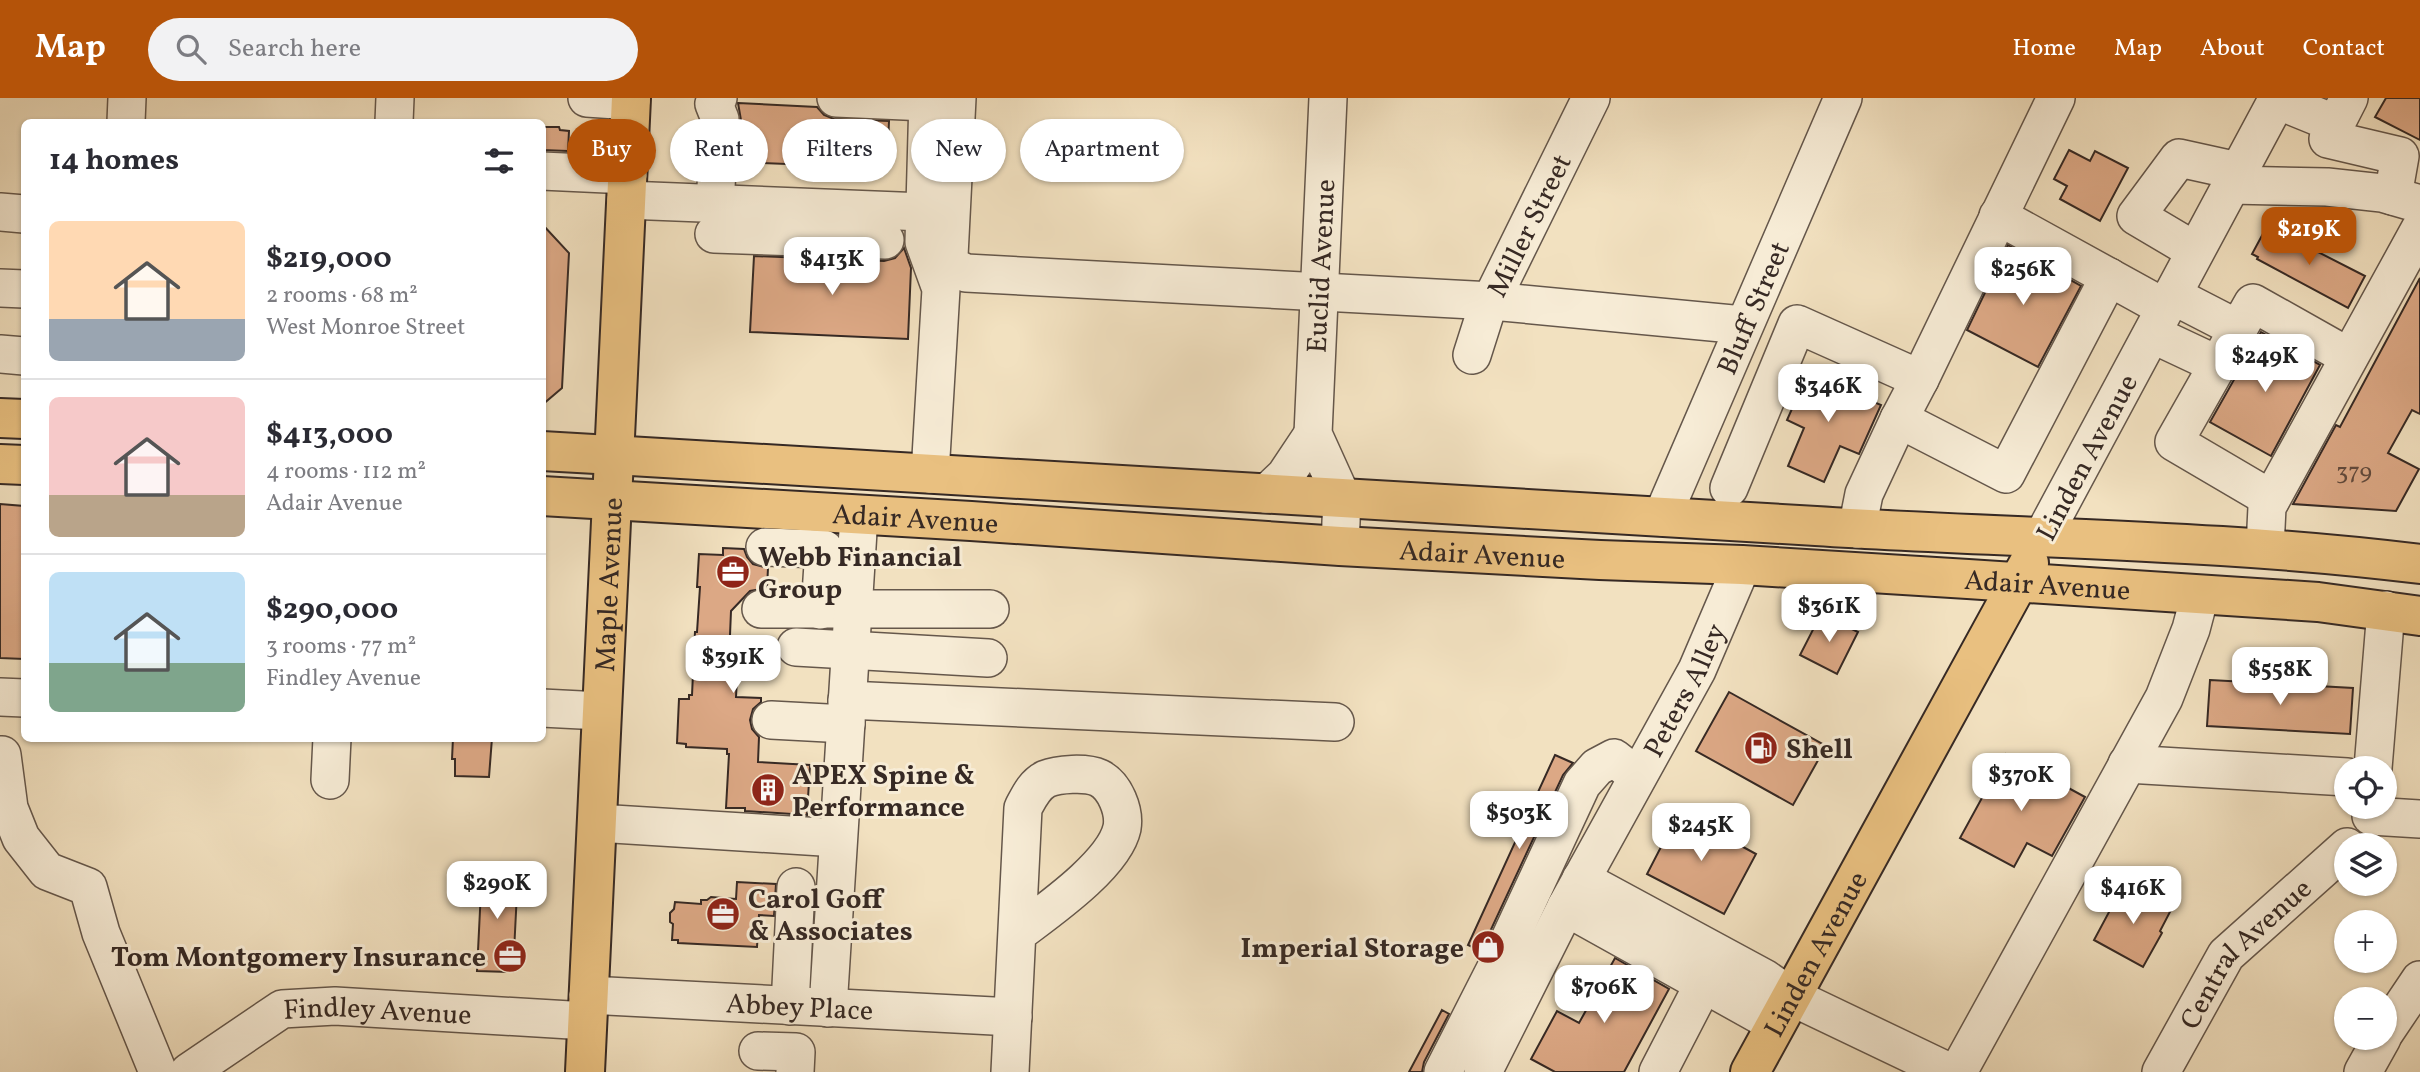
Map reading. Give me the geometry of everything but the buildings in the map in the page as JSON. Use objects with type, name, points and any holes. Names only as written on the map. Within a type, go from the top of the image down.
[{"type":"main road","name":"Maple Avenue","points":[[585,1072],[631,99]]},
{"type":"main road","points":[[0,418],[21,419]]},
{"type":"main road","name":"Adair Avenue","points":[[546,451],[1857,529],[2265,548],[2420,564]]},
{"type":"main road","points":[[0,464],[21,465]]},
{"type":"main road","name":"Adair Avenue","points":[[546,496],[1340,546],[1600,561],[1742,565],[2019,582],[2319,602],[2403,613]]},
{"type":"main road","name":"Linden Avenue","points":[[1750,1072],[2043,536]]},
{"type":"street","points":[[126,119],[127,98]]},
{"type":"street","points":[[394,119],[395,98]]},
{"type":"street","points":[[587,98],[631,99]]},
{"type":"street","points":[[715,219],[720,119],[714,104],[718,98]]},
{"type":"street","points":[[836,98],[937,99]]},
{"type":"street","name":"Euclid Avenue","points":[[1328,98],[1314,434],[1342,498],[1340,546]]},
{"type":"street","name":"Miller Street","points":[[1472,355],[1486,311],[1591,98]]},
{"type":"street","name":"Bluff Street","points":[[1662,517],[1843,98]]},
{"type":"street","points":[[1857,529],[1864,494],[2056,98]]},
{"type":"street","points":[[930,474],[941,289],[909,234],[937,99]]},
{"type":"street","points":[[937,99],[949,256],[953,267],[966,273],[1492,301],[1743,325]]},
{"type":"street","points":[[2195,251],[2136,216],[2179,158],[2235,178],[2382,193],[2407,200],[2410,159],[2328,139],[2343,111],[2278,99]]},
{"type":"street","name":"Linden Avenue","points":[[2043,536],[2278,99]]},
{"type":"street","points":[[546,172],[627,187],[715,219],[909,234]]},
{"type":"street","points":[[0,212],[21,214]]},
{"type":"street","points":[[1998,216],[2109,277],[2163,312],[2218,365]]},
{"type":"street","points":[[715,219],[909,234]]},
{"type":"street","points":[[2265,548],[2267,507],[2420,229]]},
{"type":"street","points":[[1899,419],[2006,474],[2109,277]]},
{"type":"street","points":[[0,288],[21,289]]},
{"type":"street","points":[[2271,499],[2174,442],[2253,303],[2349,357]]},
{"type":"street","points":[[2163,312],[2238,329]]},
{"type":"street","points":[[1730,488],[1797,324],[1920,379]]},
{"type":"street","points":[[0,354],[21,355]]},
{"type":"street","points":[[1266,494],[1284,477],[1314,434]]},
{"type":"street","points":[[836,610],[859,514]]},
{"type":"street","points":[[765,547],[824,549],[836,610],[850,650],[828,1008]]},
{"type":"street","name":"Peters Alley","points":[[1483,1072],[1574,893],[1697,670],[1742,565]]},
{"type":"street","points":[[1958,1072],[2164,698],[2191,629],[2200,595]]},
{"type":"street","points":[[761,609],[990,609]]},
{"type":"street","points":[[2375,756],[2403,613]]},
{"type":"street","points":[[796,647],[988,658]]},
{"type":"street","points":[[0,696],[21,698]]},
{"type":"street","points":[[546,709],[601,711]]},
{"type":"street","points":[[771,720],[846,712],[1335,722]]},
{"type":"street","points":[[330,780],[331,742]]},
{"type":"street","points":[[0,755],[9,808],[20,838],[47,871],[88,887],[101,933],[158,1072]]},
{"type":"street","points":[[1443,1072],[1501,958],[1582,784],[1597,766],[1614,758],[1637,776]]},
{"type":"street","points":[[2127,764],[2334,776]]},
{"type":"street","name":"Central Avenue","points":[[2397,815],[2420,819]]},
{"type":"street","points":[[597,823],[838,838]]},
{"type":"street","name":"Central Avenue","points":[[2161,1072],[2226,955],[2334,859]]},
{"type":"street","points":[[790,1006],[796,887]]},
{"type":"street","points":[[1574,893],[1764,978],[1783,1010]]},
{"type":"street","points":[[1574,893],[1703,985],[1783,1010],[1949,1072]]},
{"type":"street","points":[[1010,1072],[1018,933]]},
{"type":"street","points":[[2397,1014],[2420,980]]},
{"type":"street","points":[[1658,1072],[1703,985]]},
{"type":"street","name":"Findley Avenue","points":[[188,1072],[282,1009],[334,1006],[587,1008]]},
{"type":"street","name":"Abbey Place","points":[[587,1008],[790,1006],[1013,1017]]},
{"type":"street","points":[[2363,1072],[2375,1050]]},
{"type":"street","points":[[758,1051],[796,1052],[795,1072]]},
{"type":"place","name":"Webb Financial Group","points":[[733,572]]},
{"type":"place","name":"Shell","points":[[1761,748]]},
{"type":"place","name":"APEX Spine & Performance","points":[[768,790]]},
{"type":"place","name":"Carol Goff & Associates","points":[[723,914]]},
{"type":"place","name":"Imperial Storage","points":[[1488,947]]},
{"type":"place","name":"Tom Montgomery Insurance","points":[[510,956]]}]
